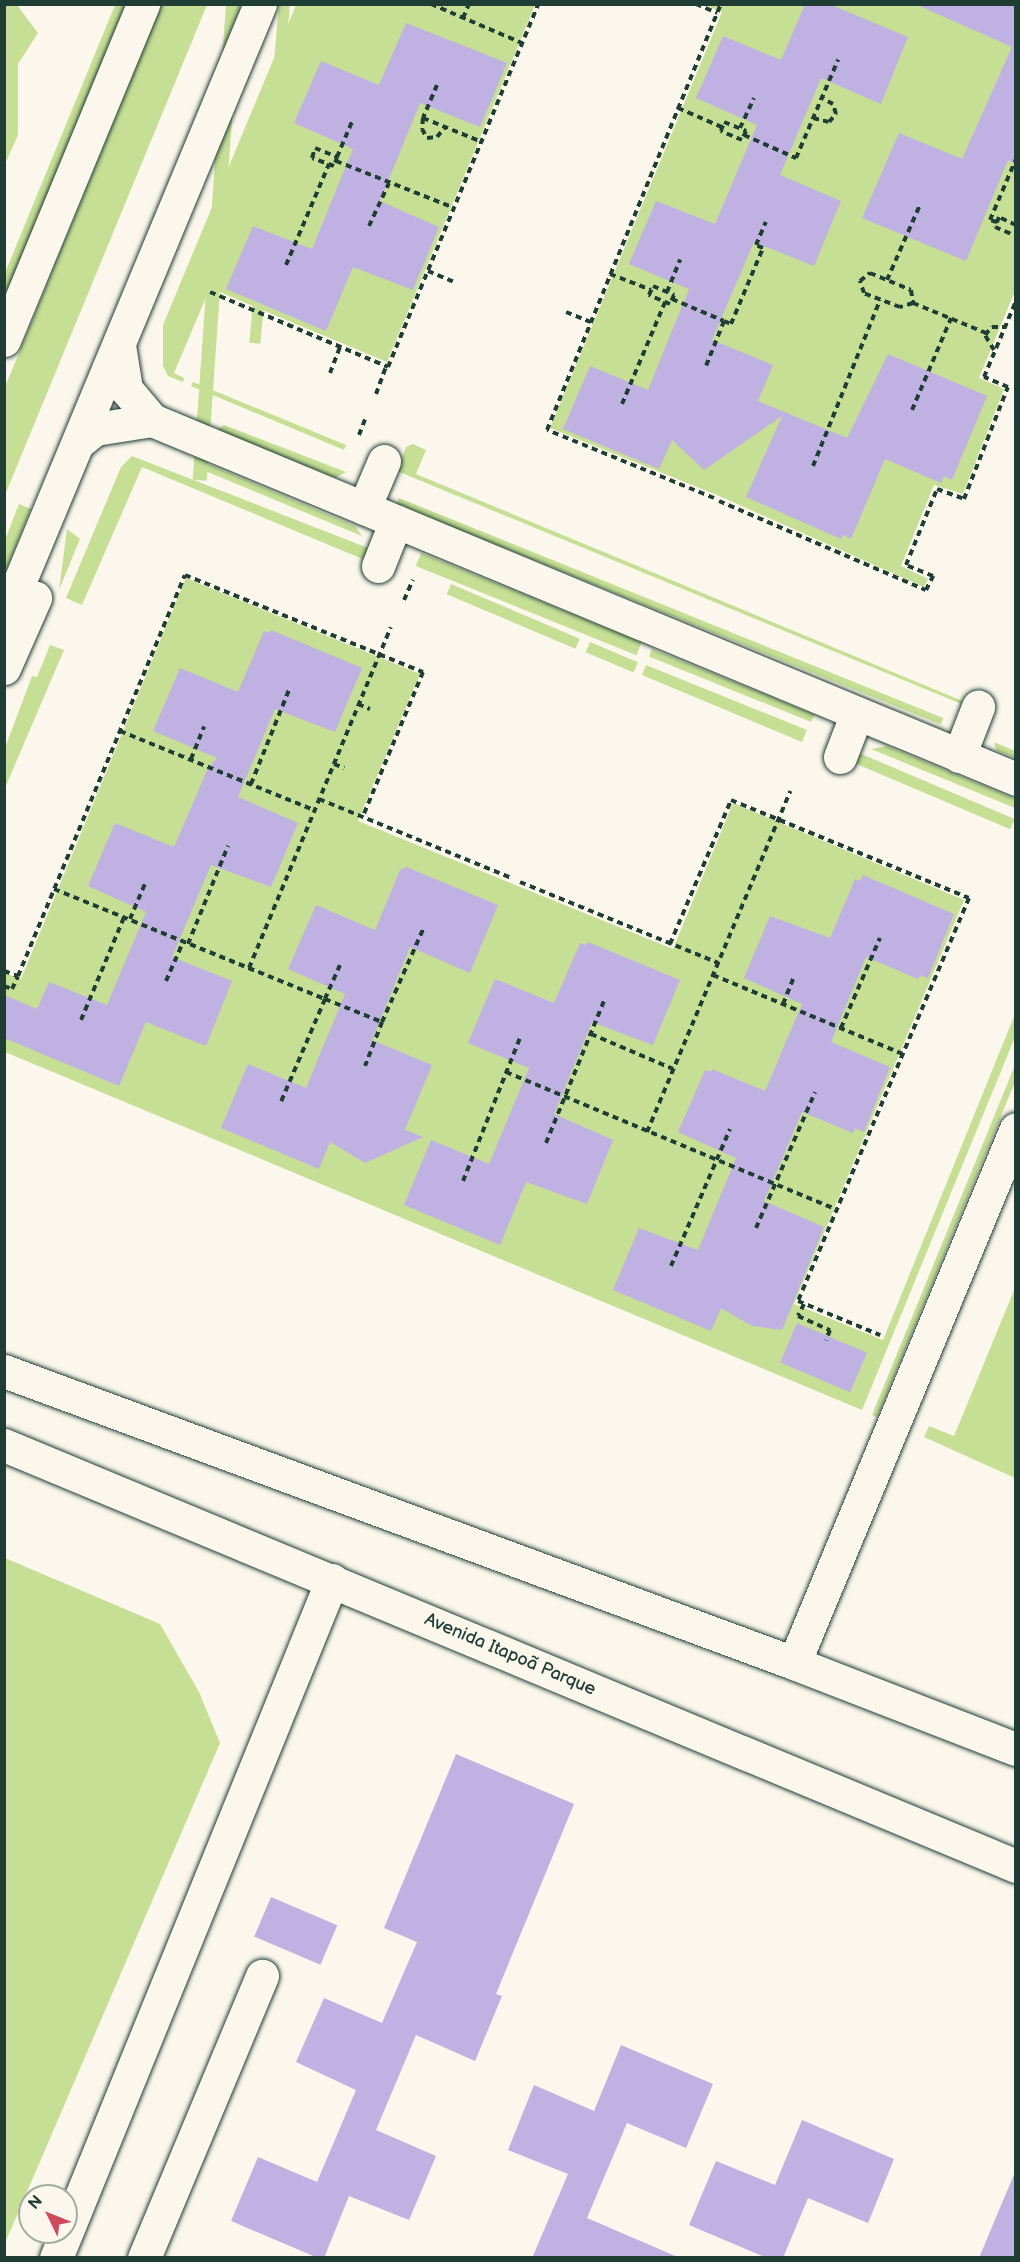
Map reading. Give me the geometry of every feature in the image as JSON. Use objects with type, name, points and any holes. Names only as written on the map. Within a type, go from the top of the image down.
[{"type":"street","points":[[4,340],[143,4]]},
{"type":"street","points":[[4,619],[260,4]]},
{"type":"street","points":[[119,345],[126,390],[152,420],[1016,779]]},
{"type":"street","points":[[79,442],[95,429],[152,420]]},
{"type":"street","points":[[364,508],[384,461]]},
{"type":"street","points":[[4,669],[35,597],[48,517]]},
{"type":"street","points":[[378,566],[396,521]]},
{"type":"street","points":[[959,756],[978,707]]},
{"type":"street","points":[[840,758],[857,713]]},
{"type":"street","points":[[794,1663],[1016,1129]]},
{"type":"street","points":[[4,1371],[794,1663],[1016,1749]]},
{"type":"street","name":"Avenida Itapoã Parque","points":[[4,1445],[1016,1866]]},
{"type":"street","points":[[56,2258],[332,1580]]},
{"type":"street","points":[[144,2258],[262,1976]]},
{"type":"path","points":[[431,4],[522,43]]},
{"type":"path","points":[[463,18],[468,4]]},
{"type":"path","points":[[376,394],[538,4]]},
{"type":"path","points":[[696,4],[717,13]]},
{"type":"path","points":[[714,498],[547,430],[720,4]]},
{"type":"path","points":[[744,135],[796,158],[837,60]]},
{"type":"path","points":[[437,85],[423,118],[422,129],[427,138],[437,137],[445,127]]},
{"type":"path","points":[[741,128],[753,98]]},
{"type":"path","points":[[813,118],[826,122],[836,114],[833,104],[822,98]]},
{"type":"path","points":[[678,108],[722,127]]},
{"type":"path","points":[[423,118],[482,142]]},
{"type":"path","points":[[352,122],[337,159],[334,166],[312,158],[315,148],[337,159],[389,183],[454,208]]},
{"type":"path","points":[[724,122],[741,128],[746,131],[741,140],[721,131],[724,122]]},
{"type":"path","points":[[997,222],[990,220],[1016,159]]},
{"type":"path","points":[[286,265],[329,165]]},
{"type":"path","points":[[369,226],[389,183]]},
{"type":"path","points":[[887,280],[920,205]]},
{"type":"path","points":[[1016,225],[999,217],[995,227],[1016,236]]},
{"type":"path","points":[[672,299],[731,324],[763,248],[756,245],[766,222]]},
{"type":"path","points":[[667,292],[680,260]]},
{"type":"path","points":[[428,271],[454,282]]},
{"type":"path","points":[[913,303],[911,290],[887,280],[870,273],[860,281],[864,293],[880,300],[900,307],[913,303],[986,333]]},
{"type":"path","points":[[610,274],[651,290]]},
{"type":"path","points":[[653,286],[667,292],[674,295],[670,304],[649,295],[653,286]]},
{"type":"path","points":[[210,292],[387,367]]},
{"type":"path","points":[[813,466],[880,300]]},
{"type":"path","points":[[719,501],[926,590],[933,576],[906,565],[937,489],[964,499],[1008,387],[984,377],[1016,301]]},
{"type":"path","points":[[622,404],[665,302]]},
{"type":"path","points":[[566,312],[591,322]]},
{"type":"path","points":[[912,410],[951,318]]},
{"type":"path","points":[[706,366],[724,321]]},
{"type":"path","points":[[994,350],[986,342],[986,333],[992,327],[1004,327]]},
{"type":"path","points":[[330,373],[340,347]]},
{"type":"path","points":[[4,986],[12,989],[18,976],[185,575],[423,672],[363,816]]},
{"type":"path","points":[[404,600],[413,580]]},
{"type":"path","points":[[249,968],[392,627]]},
{"type":"path","points":[[250,784],[289,690]]},
{"type":"path","points":[[358,704],[370,708]]},
{"type":"path","points":[[191,760],[204,727]]},
{"type":"path","points":[[120,731],[314,810]]},
{"type":"path","points":[[334,764],[344,768]]},
{"type":"path","points":[[647,1132],[790,791]]},
{"type":"path","points":[[319,799],[512,878]]},
{"type":"path","points":[[670,944],[731,800],[969,897],[798,1301],[880,1335]]},
{"type":"path","points":[[188,944],[228,846]]},
{"type":"path","points":[[520,882],[718,963]]},
{"type":"path","points":[[130,920],[145,884]]},
{"type":"path","points":[[54,889],[382,1022]]},
{"type":"path","points":[[81,1020],[124,917]]},
{"type":"path","points":[[365,1066],[424,927]]},
{"type":"path","points":[[841,1028],[880,938]]},
{"type":"path","points":[[166,981],[183,942]]},
{"type":"path","points":[[280,1104],[340,965]]},
{"type":"path","points":[[4,970],[18,976]]},
{"type":"path","points":[[713,975],[903,1054]]},
{"type":"path","points":[[783,1004],[795,975]]},
{"type":"path","points":[[546,1143],[604,1001]]},
{"type":"path","points":[[591,1034],[673,1069]]},
{"type":"path","points":[[463,1181],[520,1038]]},
{"type":"path","points":[[506,1072],[837,1210]]},
{"type":"path","points":[[756,1228],[814,1092]]},
{"type":"path","points":[[671,1266],[730,1129]]},
{"type":"path","points":[[804,1304],[798,1316],[830,1330],[826,1340]]},
{"type":"green space","points":[[5,4],[17,5],[38,33],[18,64],[18,135],[5,164]]},
{"type":"green space","points":[[226,4],[240,5],[207,481],[193,480]]},
{"type":"green space","points":[[279,4],[290,5],[260,344],[249,343]]},
{"type":"green space","points":[[115,5],[126,5],[5,298],[5,273]]},
{"type":"green space","points":[[161,5],[207,5],[5,495],[5,387]]},
{"type":"green space","points":[[296,5],[535,5],[387,362],[210,288],[174,373],[184,378],[183,382],[168,376],[163,366],[163,325]]},
{"type":"green space","points":[[705,5],[1015,5],[1015,291],[979,378],[1004,389],[963,494],[934,485],[901,566],[928,579],[924,587],[717,495],[550,428],[722,12]]},
{"type":"green space","points":[[193,382],[346,445],[344,450],[191,386]]},
{"type":"green space","points":[[224,425],[346,472],[335,478],[217,430]]},
{"type":"green space","points":[[413,444],[426,450],[416,474],[965,702],[964,705],[397,471],[406,447]]},
{"type":"green space","points":[[132,456],[368,548],[365,560],[142,467],[82,605],[66,598],[121,467]]},
{"type":"green space","points":[[208,464],[355,526],[362,536],[205,471]]},
{"type":"green space","points":[[399,498],[943,718],[941,724],[396,504]]},
{"type":"green space","points":[[19,504],[31,509],[5,572],[5,540]]},
{"type":"green space","points":[[67,529],[80,539],[59,590]]},
{"type":"green space","points":[[421,553],[642,642],[636,655],[416,566]]},
{"type":"green space","points":[[186,578],[420,674],[358,821],[673,949],[733,803],[964,900],[794,1304],[883,1340],[1015,1014],[1015,1037],[862,1410],[5,1052],[4,973],[21,979]]},
{"type":"green space","points":[[451,584],[580,639],[576,649],[447,594]]},
{"type":"green space","points":[[590,642],[638,662],[634,672],[586,652]]},
{"type":"green space","points":[[50,645],[64,650],[5,788],[5,748],[32,676],[37,677]]},
{"type":"green space","points":[[652,649],[814,715],[811,722],[649,656]]},
{"type":"green space","points":[[646,665],[807,730],[802,742],[642,675]]},
{"type":"green space","points":[[994,742],[1015,751],[1015,758],[996,750]]},
{"type":"green space","points":[[887,746],[1015,799],[1015,808],[871,749]]},
{"type":"green space","points":[[859,753],[1015,819],[1010,829],[855,763]]},
{"type":"green space","points":[[1015,1065],[1015,1082],[877,1417],[872,1415]]},
{"type":"green space","points":[[1015,1288],[1015,1478],[924,1437],[929,1426],[954,1436]]},
{"type":"green space","points":[[5,1558],[160,1624],[199,1692],[220,1743],[30,2184],[18,2184],[18,2213],[5,2243]]},
{"type":"building","points":[[805,4],[829,4],[908,37],[881,104],[821,78],[780,175],[841,201],[814,266],[754,242],[712,340],[773,365],[758,401],[847,438],[888,354],[987,396],[952,480],[944,476],[941,483],[885,459],[851,539],[843,535],[841,539],[746,497],[782,416],[704,470],[672,440],[659,469],[563,429],[590,366],[648,390],[689,289],[629,264],[656,201],[715,224],[757,125],[696,98],[723,36],[781,60]]},
{"type":"building","points":[[915,4],[1016,4],[1016,165],[1008,160],[966,261],[862,218],[899,133],[962,159],[1012,47]]},
{"type":"building","points":[[406,23],[507,63],[480,127],[420,103],[380,201],[439,227],[413,290],[353,267],[326,331],[226,289],[253,226],[312,249],[353,149],[294,123],[321,61],[379,85]]},
{"type":"building","points":[[271,630],[362,668],[335,732],[275,709],[238,797],[298,823],[271,887],[211,865],[172,957],[232,981],[206,1046],[146,1022],[119,1086],[4,1038],[4,995],[37,1009],[49,982],[107,1005],[146,912],[88,886],[115,823],[174,847],[208,768],[217,758],[153,731],[180,668],[238,692],[264,631],[269,633]]},
{"type":"building","points":[[406,867],[498,905],[470,973],[410,947],[372,1040],[432,1065],[405,1130],[423,1137],[365,1163],[330,1142],[319,1169],[221,1128],[248,1064],[306,1088],[345,994],[288,969],[316,905],[375,930],[400,870]]},
{"type":"building","points":[[863,875],[954,914],[928,978],[920,975],[918,979],[866,957],[831,1042],[890,1067],[864,1132],[855,1128],[853,1133],[802,1112],[764,1201],[824,1227],[782,1330],[752,1326],[721,1308],[711,1331],[613,1290],[639,1228],[698,1250],[736,1158],[678,1132],[705,1070],[711,1072],[712,1069],[765,1091],[802,1004],[744,978],[770,916],[830,938],[855,879],[860,881]]},
{"type":"building","points":[[588,942],[680,980],[653,1045],[592,1022],[554,1114],[613,1140],[587,1204],[526,1182],[500,1245],[404,1205],[431,1140],[489,1164],[529,1068],[468,1043],[495,979],[554,1003],[580,943],[586,945]]},
{"type":"building","points":[[797,1323],[867,1353],[850,1392],[780,1363]]},
{"type":"building","points":[[456,1754],[574,1804],[496,1994],[502,1996],[475,2061],[416,2035],[376,2130],[436,2156],[409,2220],[349,2196],[324,2258],[318,2258],[231,2221],[258,2157],[317,2182],[356,2090],[296,2062],[324,1998],[382,2023],[417,1942],[384,1928]]},
{"type":"building","points":[[271,1897],[337,1925],[320,1965],[254,1937]]},
{"type":"building","points":[[621,2045],[713,2084],[686,2148],[627,2123],[587,2218],[680,2258],[532,2258],[568,2174],[508,2150],[534,2085],[594,2111]]},
{"type":"building","points":[[802,2120],[894,2159],[868,2223],[808,2198],[783,2258],[767,2258],[689,2225],[716,2161],[775,2185]]},
{"type":"building","points":[[1015,2172],[1016,2258],[979,2258]]}]
